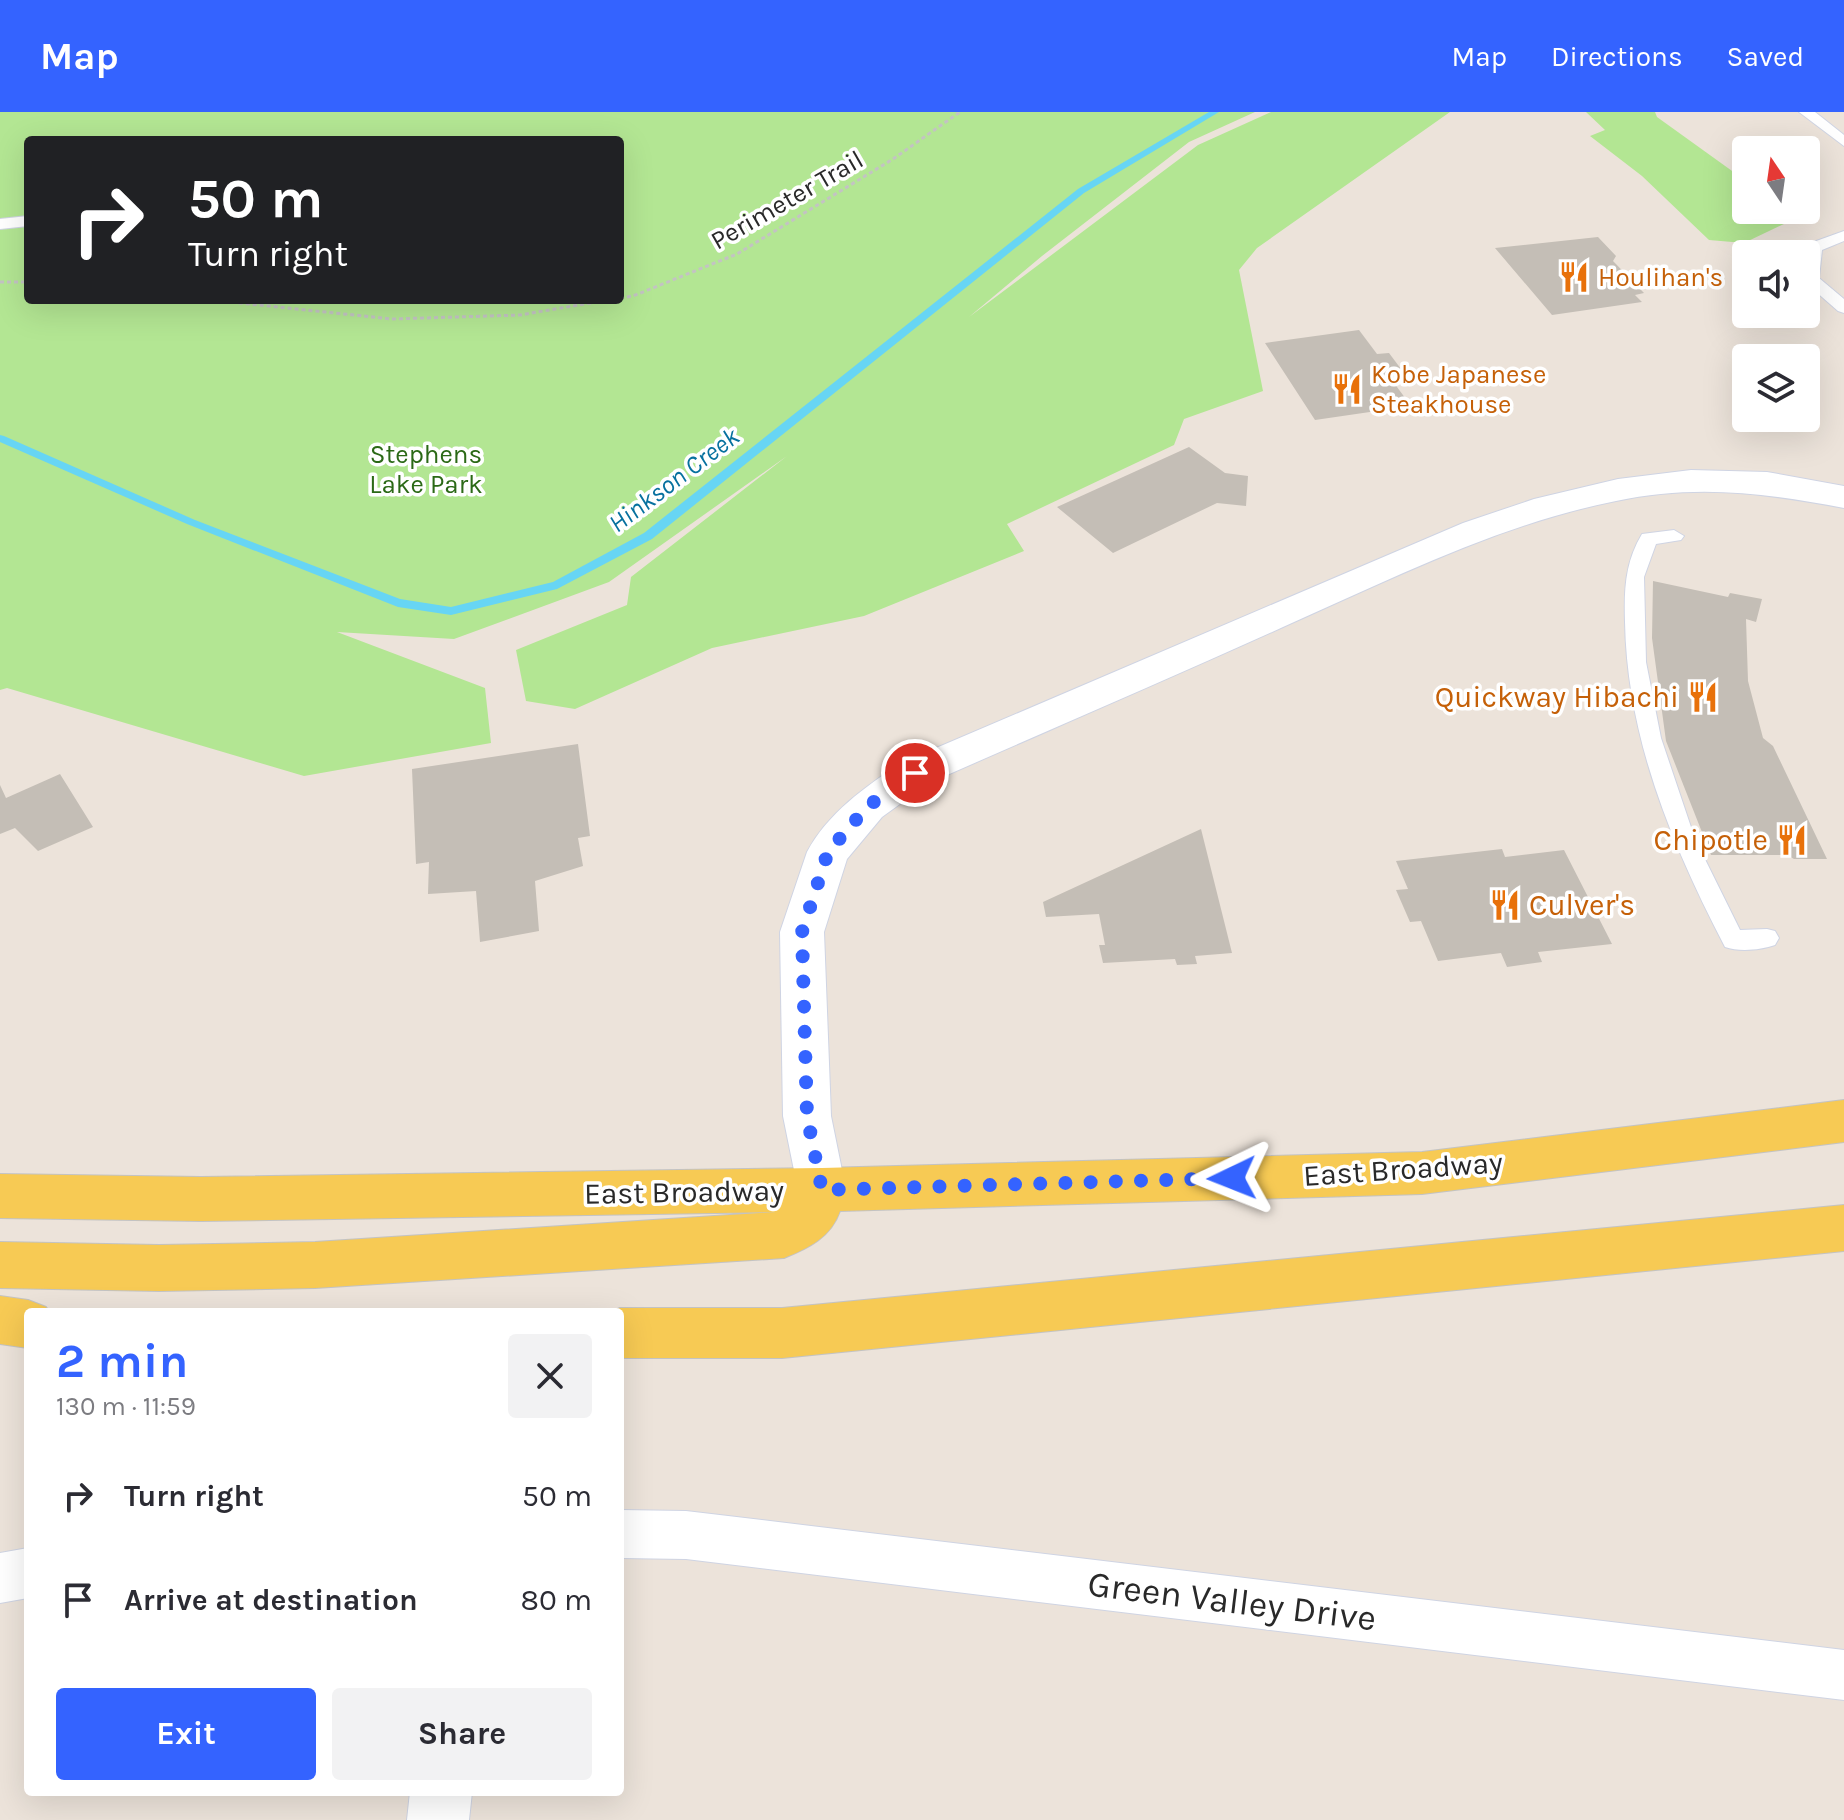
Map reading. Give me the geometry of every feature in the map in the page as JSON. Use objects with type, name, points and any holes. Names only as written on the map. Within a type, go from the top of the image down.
[{"type":"main road","name":"East Broadway","points":[[0,1196],[201,1199],[822,1190],[1422,1173],[1844,1121]]},
{"type":"main road","points":[[0,1265],[159,1268],[315,1265],[784,1235],[814,1216],[822,1190]]},
{"type":"main road","points":[[624,1333],[782,1333],[1844,1228]]},
{"type":"main road","points":[[0,1320],[24,1323]]},
{"type":"street","points":[[822,1190],[807,1116],[802,932],[828,852],[868,806],[915,773],[1390,567],[1513,517],[1569,499],[1647,482],[1704,478],[1757,481],[1815,489],[1844,497]]},
{"type":"street","name":"Green Valley Drive","points":[[624,1534],[686,1535],[1844,1675]]},
{"type":"street","points":[[0,1578],[24,1574]]},
{"type":"street","points":[[438,1820],[441,1796]]},
{"type":"lane","points":[[1806,112],[1844,142]]},
{"type":"lane","points":[[0,224],[24,221]]},
{"type":"lane","points":[[1844,236],[1814,247],[1811,279],[1844,308]]},
{"type":"lane","points":[[1674,536],[1649,538],[1634,577],[1636,662],[1650,738],[1684,839],[1733,940],[1767,938]]},
{"type":"path","name":"Perimeter Trail","points":[[624,297],[737,254],[893,159],[960,112]]},
{"type":"path","points":[[18,282],[24,278]]},
{"type":"path","points":[[0,282],[24,282]]},
{"type":"path","points":[[249,304],[392,319],[520,315],[585,304]]},
{"type":"green space","name":"Stephens Lake Park","points":[[0,112],[1255,112],[1189,142],[969,317],[1198,145],[1271,112],[1450,112],[1257,248],[1239,270],[1263,391],[1184,419],[1174,445],[1007,524],[1024,551],[864,616],[712,648],[575,709],[526,701],[516,650],[627,605],[631,577],[787,456],[609,582],[454,639],[337,632],[485,688],[491,743],[304,776],[7,688],[0,690]]},
{"type":"green space","points":[[1586,112],[1655,112],[1657,117],[1732,171],[1732,224],[1784,224],[1750,240],[1709,240],[1642,176],[1590,136],[1605,130]]},
{"type":"building","name":"Houlihan's","points":[[1598,237],[1616,256],[1613,261],[1644,293],[1635,295],[1642,302],[1552,315],[1495,248]]},
{"type":"building","name":"Kobe Japanese Steakhouse","points":[[1359,330],[1377,354],[1389,353],[1401,369],[1386,372],[1411,406],[1315,420],[1265,343]]},
{"type":"building","points":[[1189,447],[1225,473],[1248,476],[1246,506],[1217,503],[1113,553],[1057,507]]},
{"type":"building","points":[[1653,581],[1728,597],[1730,593],[1762,599],[1756,622],[1746,619],[1748,681],[1763,738],[1773,746],[1827,859],[1794,859],[1787,855],[1711,855],[1666,741],[1652,638]]},
{"type":"building","points":[[578,744],[590,836],[578,838],[583,866],[535,881],[539,931],[480,942],[476,891],[428,894],[429,862],[416,864],[412,769]]},
{"type":"building","points":[[60,774],[93,827],[38,851],[15,828],[0,834],[0,785],[6,798]]},
{"type":"building","points":[[1201,829],[1232,953],[1195,956],[1197,964],[1177,965],[1175,959],[1103,963],[1099,945],[1105,945],[1099,914],[1046,917],[1043,902]]},
{"type":"building","points":[[1502,849],[1505,857],[1564,850],[1612,944],[1538,952],[1542,962],[1507,967],[1501,953],[1438,961],[1421,921],[1410,922],[1396,890],[1408,889],[1396,861]]},
{"type":"waterway","name":"Hinkson Creek","points":[[0,438],[191,522],[398,603],[451,611],[557,585],[648,536],[1081,191],[1215,112]]},
{"type":"place","name":"Houlihan's","points":[[1574,277]]},
{"type":"place","name":"Kobe Japanese Steakhouse","points":[[1347,389]]},
{"type":"place","name":"Quickway Hibachi","points":[[1703,697]]},
{"type":"place","name":"Chipotle","points":[[1792,840]]},
{"type":"place","name":"Culver's","points":[[1505,905]]},
{"type":"route","points":[[915,773],[868,806],[828,852],[802,932],[807,1116],[822,1190],[1232,1178]]}]
